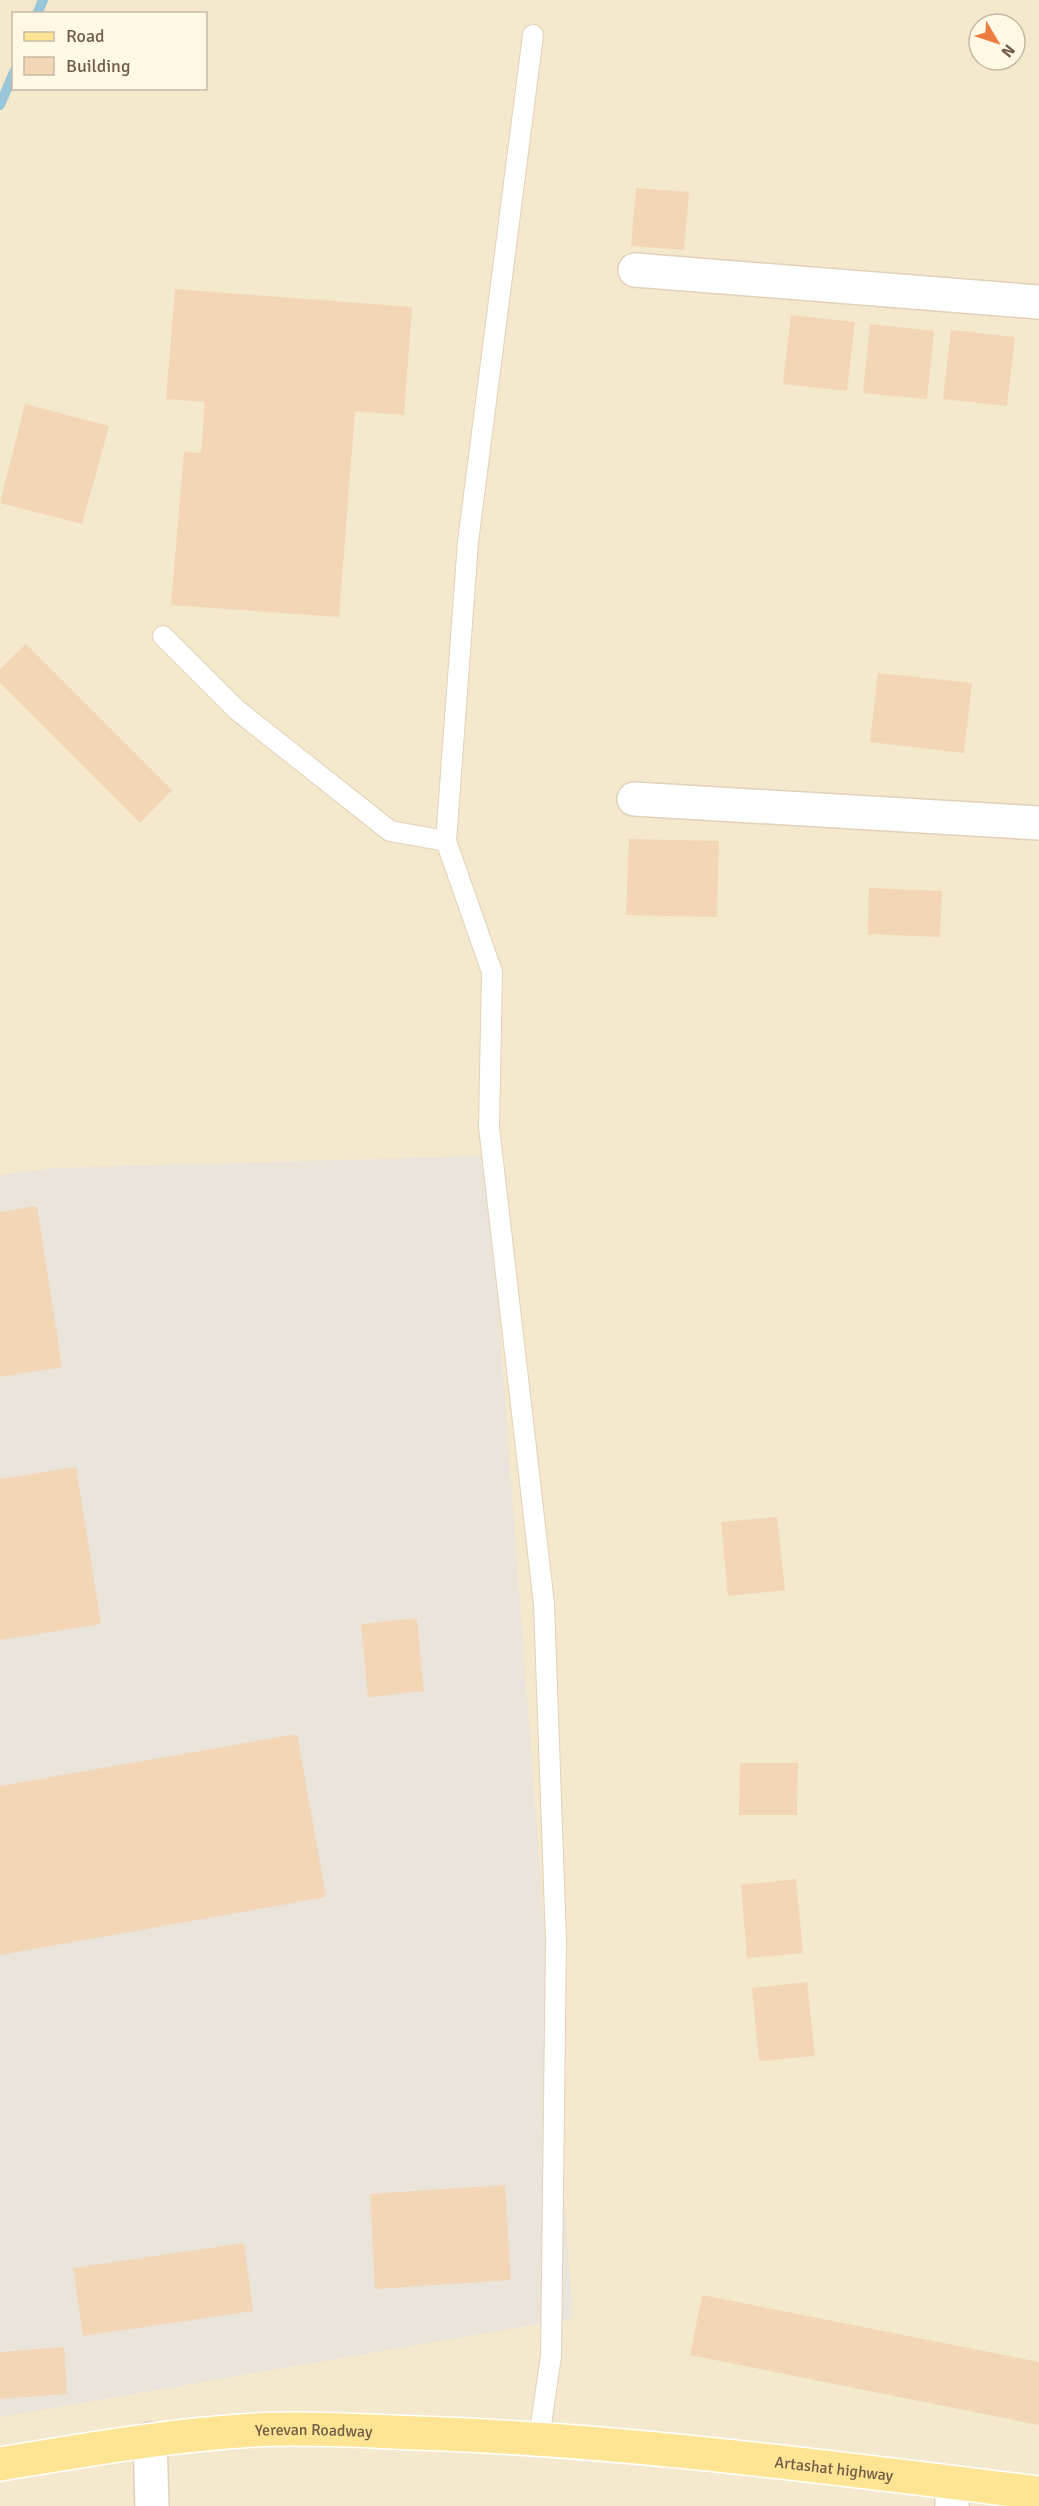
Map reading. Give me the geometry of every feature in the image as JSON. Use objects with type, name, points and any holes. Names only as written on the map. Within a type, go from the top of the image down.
[{"type":"main road","name":"Yerevan Roadway","points":[[0,2464],[150,2439],[257,2430],[539,2438],[631,2445]]},
{"type":"main road","name":"Artashat highway","points":[[631,2445],[952,2494],[1039,2493]]},
{"type":"street","points":[[635,270],[1039,302]]},
{"type":"street","points":[[634,799],[1039,824]]},
{"type":"street","points":[[150,2439],[152,2506]]},
{"type":"lane","points":[[533,34],[468,542],[446,841],[492,972],[489,1127],[544,1604],[556,1940],[551,2356],[539,2438]]},
{"type":"lane","points":[[163,636],[237,710],[390,831],[446,841]]},
{"type":"shaded area","points":[[0,0],[1039,0],[1039,2506],[0,2506]]},
{"type":"shaded area","points":[[487,1156],[573,2318],[0,2417],[0,1175],[55,1168]]},
{"type":"building","points":[[636,188],[689,192],[684,250],[631,246]]},
{"type":"building","points":[[175,289],[412,307],[404,415],[355,411],[339,617],[171,605],[184,452],[201,453],[205,402],[166,399]]},
{"type":"building","points":[[791,315],[855,322],[847,391],[783,384]]},
{"type":"building","points":[[870,324],[934,331],[927,399],[863,393]]},
{"type":"building","points":[[951,330],[1015,337],[1007,406],[943,399]]},
{"type":"building","points":[[25,404],[109,426],[82,524],[0,503]]},
{"type":"building","points":[[26,644],[172,790],[140,823],[0,683],[0,669]]},
{"type":"building","points":[[878,673],[972,683],[964,753],[870,742]]},
{"type":"building","points":[[629,839],[719,841],[717,917],[626,915]]},
{"type":"building","points":[[869,888],[942,891],[940,937],[868,934]]},
{"type":"building","points":[[37,1206],[62,1367],[0,1377],[0,1212]]},
{"type":"building","points":[[76,1467],[101,1624],[0,1640],[0,1479]]},
{"type":"building","points":[[777,1517],[785,1590],[728,1596],[721,1522]]},
{"type":"building","points":[[417,1618],[424,1691],[368,1697],[361,1624]]},
{"type":"building","points":[[297,1734],[326,1897],[0,1955],[0,1786]]},
{"type":"building","points":[[740,1763],[798,1763],[797,1815],[739,1815]]},
{"type":"building","points":[[796,1879],[803,1953],[747,1958],[741,1885]]},
{"type":"building","points":[[807,1982],[815,2056],[759,2061],[752,1988]]},
{"type":"building","points":[[505,2185],[511,2280],[375,2289],[370,2194]]},
{"type":"building","points":[[244,2243],[253,2311],[83,2336],[73,2268]]},
{"type":"building","points":[[702,2295],[1039,2362],[1039,2425],[690,2355]]},
{"type":"building","points":[[64,2347],[67,2394],[0,2399],[0,2352]]},
{"type":"waterway","points":[[38,12],[43,0]]},
{"type":"waterway","points":[[0,105],[12,77]]}]
